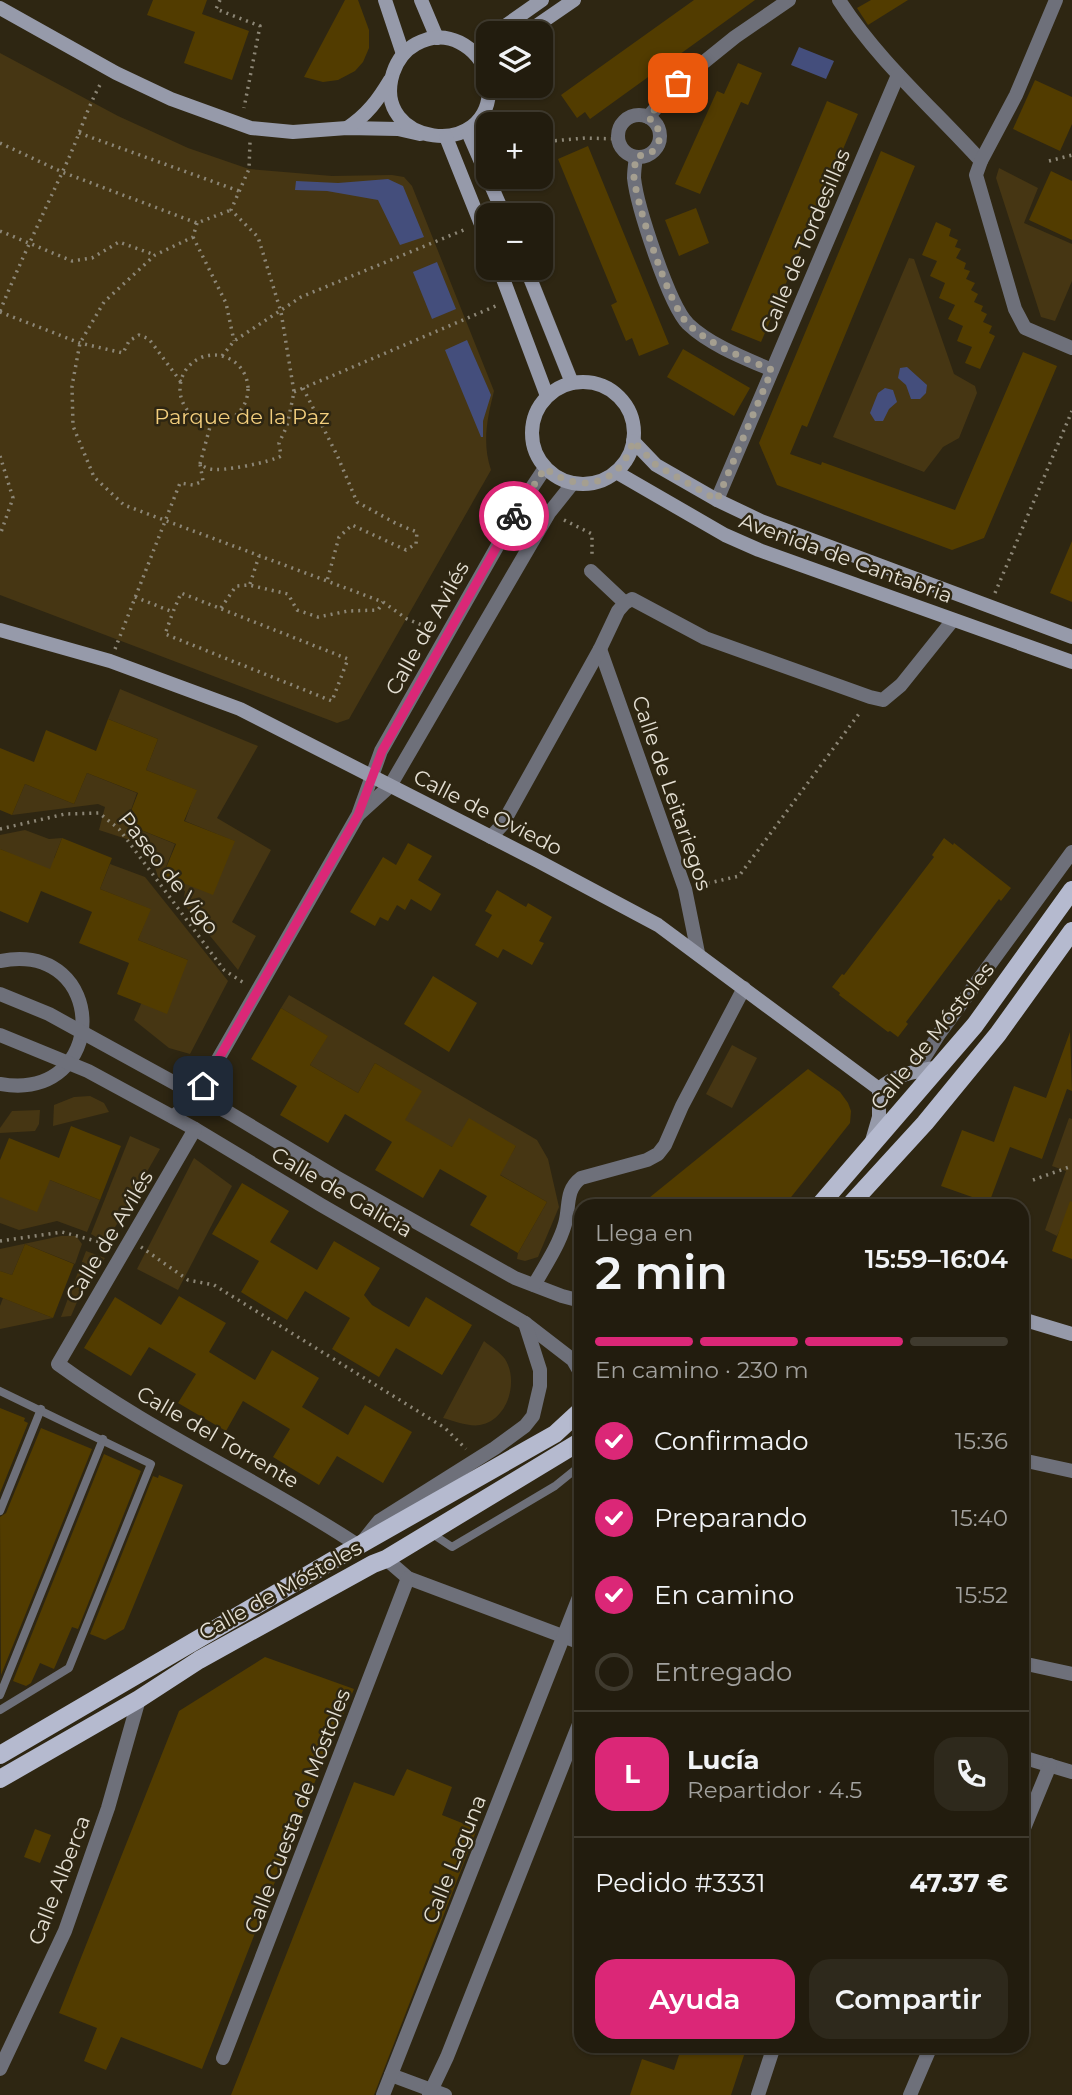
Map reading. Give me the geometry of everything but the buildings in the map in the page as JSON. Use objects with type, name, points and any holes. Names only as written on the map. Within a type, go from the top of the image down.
[{"type":"main road","name":"Calle de Móstoles","points":[[825,1199],[975,1025],[1072,890]]},
{"type":"main road","points":[[855,1199],[925,1123],[998,1034],[1072,931]]},
{"type":"main road","name":"Calle de Móstoles","points":[[0,1755],[555,1434],[574,1416]]},
{"type":"main road","name":"Calle de Móstoles","points":[[0,1779],[139,1699],[200,1660],[431,1533],[574,1445]]},
{"type":"street","points":[[385,0],[403,54]]},
{"type":"street","points":[[421,0],[437,37]]},
{"type":"street","points":[[512,21],[542,0]]},
{"type":"street","points":[[543,21],[574,0]]},
{"type":"street","points":[[648,117],[678,83],[734,37],[789,0]]},
{"type":"street","points":[[839,0],[885,62],[981,161]]},
{"type":"street","points":[[1056,0],[1004,120],[976,175],[1015,309],[1025,328],[1072,348]]},
{"type":"street","points":[[0,8],[109,70],[171,99],[246,126],[293,132],[347,128],[398,129],[446,137],[467,130],[478,120],[486,107],[487,98]]},
{"type":"street","points":[[347,128],[374,105],[403,54],[425,40],[437,37],[456,40],[476,54]]},
{"type":"street","points":[[472,49],[476,46]]},
{"type":"street","name":"Calle de Tordesillas","points":[[717,500],[898,75]]},
{"type":"street","points":[[390,80],[391,97],[397,112],[407,125],[420,134]]},
{"type":"street","points":[[639,115],[648,117],[657,125],[660,139],[652,152],[636,157],[624,151],[618,139],[619,130],[627,118],[639,115]]},
{"type":"street","points":[[467,130],[499,203]]},
{"type":"street","points":[[446,137],[476,211]]},
{"type":"street","points":[[636,157],[634,176],[639,204],[671,297],[685,321],[710,340],[772,370]]},
{"type":"street","points":[[504,280],[547,396]]},
{"type":"street","points":[[531,280],[572,383]]},
{"type":"street","points":[[572,383],[592,383],[610,390],[624,403],[632,421],[633,441],[630,452],[616,472],[596,482],[573,483],[558,478],[545,468],[536,455],[532,439],[535,416],[547,396],[572,383]]},
{"type":"street","name":"Avenida de Cantabria","points":[[633,441],[656,465],[717,500],[761,521],[1072,638]]},
{"type":"street","name":"Calle de Avilés","points":[[173,1117],[197,1096],[257,992],[358,815],[382,751],[523,501],[545,468]]},
{"type":"street","name":"Avenida de Cantabria","points":[[616,472],[725,535],[759,550],[1072,662]]},
{"type":"street","name":"Calle de Avilés","points":[[358,815],[390,786],[549,513],[573,483]]},
{"type":"street","points":[[591,571],[625,603]]},
{"type":"street","points":[[492,836],[502,825],[600,649],[618,611],[632,599],[705,638],[870,697],[883,699],[901,685],[953,620]]},
{"type":"street","name":"Calle de Oviedo","points":[[0,630],[110,660],[240,709],[492,836],[658,925],[879,1089]]},
{"type":"street","name":"Calle de Leitariegos","points":[[600,649],[685,889],[698,953]]},
{"type":"street","name":"Calle de Móstoles","points":[[915,1072],[939,1034],[1072,852]]},
{"type":"street","points":[[0,961],[35,959],[51,966],[65,976],[75,989],[83,1015],[83,1033],[77,1052],[69,1064],[50,1079],[36,1085],[19,1087],[0,1084]]},
{"type":"street","points":[[534,1285],[565,1224],[573,1184],[581,1178],[647,1160],[658,1154],[666,1145],[682,1106],[744,988]]},
{"type":"street","name":"Calle de Galicia","points":[[0,994],[49,1014],[505,1272],[574,1299]]},
{"type":"street","name":"Calle de Galicia","points":[[0,1035],[88,1071],[195,1129],[525,1323],[574,1362]]},
{"type":"street","points":[[868,1149],[879,1117],[879,1089],[887,1082],[915,1072],[939,1068]]},
{"type":"street","name":"Calle de Avilés","points":[[58,1363],[195,1129]]},
{"type":"street","points":[[1029,1321],[1072,1334]]},
{"type":"street","name":"Calle de Móstoles","points":[[359,1546],[379,1521],[477,1459],[525,1426],[533,1416],[540,1386],[540,1370],[525,1323]]},
{"type":"street","name":"Calle del Torrente","points":[[58,1363],[97,1392],[313,1515],[359,1546]]},
{"type":"street","points":[[1029,1462],[1072,1471]]},
{"type":"street","points":[[386,1559],[408,1578],[574,1641]]},
{"type":"street","name":"Calle Cuesta de Móstoles","points":[[223,2058],[408,1578]]},
{"type":"street","name":"Calle Laguna","points":[[383,2095],[574,1610]]},
{"type":"street","points":[[1029,1665],[1072,1674]]},
{"type":"street","name":"Calle Alberca","points":[[0,2069],[65,1931],[108,1808],[139,1699]]},
{"type":"street","points":[[391,2075],[435,2093],[574,1737]]},
{"type":"street","points":[[1029,1759],[1071,1769]]},
{"type":"street","points":[[1029,1815],[1050,1765]]},
{"type":"street","points":[[758,2095],[772,2053]]},
{"type":"street","points":[[910,2095],[928,2053]]},
{"type":"lane","points":[[0,1391],[151,1464],[69,1668],[0,1710]]},
{"type":"lane","points":[[0,1511],[41,1409]]},
{"type":"lane","points":[[0,1695],[103,1439]]},
{"type":"lane","points":[[431,1533],[452,1547],[555,1486],[574,1471]]},
{"type":"path","points":[[0,144],[62,172],[197,223],[231,210],[249,169],[246,126],[260,26],[216,9],[220,0]]},
{"type":"path","points":[[109,70],[91,101],[0,311],[80,343],[123,353],[129,341],[139,335],[149,339],[181,382]]},
{"type":"path","points":[[79,133],[239,191]]},
{"type":"path","points":[[553,141],[618,139]]},
{"type":"path","points":[[1049,162],[1072,155]]},
{"type":"path","points":[[200,464],[210,469],[222,468],[272,461],[281,456],[279,443],[287,426],[293,392],[281,312],[258,237],[231,210]]},
{"type":"path","points":[[197,223],[193,237],[226,303],[234,341]]},
{"type":"path","points":[[222,356],[234,341],[301,297],[476,225]]},
{"type":"path","points":[[0,231],[72,261],[92,258],[119,242],[155,255]]},
{"type":"path","points":[[193,237],[155,255],[104,302],[80,343],[72,386],[73,426],[94,477],[124,505],[383,602],[407,619],[447,634]]},
{"type":"path","points":[[293,392],[511,299]]},
{"type":"path","points":[[213,355],[222,356],[242,370],[248,387],[247,399],[240,412],[230,419],[211,423],[193,417],[185,407],[180,395],[181,382],[186,369],[196,360],[213,355]]},
{"type":"path","points":[[303,388],[357,502],[417,532],[416,544],[406,550],[352,525],[339,537],[327,581]]},
{"type":"path","points":[[989,608],[1072,411]]},
{"type":"path","points":[[110,660],[180,483],[193,485],[203,481],[200,464],[211,423]]},
{"type":"path","points":[[0,456],[13,498],[0,535]]},
{"type":"path","points":[[549,513],[592,534],[591,571]]},
{"type":"path","points":[[249,585],[259,556]]},
{"type":"path","points":[[221,608],[236,586],[249,585],[288,594],[297,610],[318,617],[348,611],[378,610],[383,602]]},
{"type":"path","points":[[181,593],[348,659],[332,701],[165,634],[173,612],[181,593]]},
{"type":"path","points":[[135,597],[173,612]]},
{"type":"path","points":[[685,889],[738,876],[870,697]]},
{"type":"path","name":"Paseo de Vigo","points":[[0,829],[65,814],[99,813],[119,829],[224,970],[257,992]]},
{"type":"path","points":[[1033,1180],[1072,1166]]},
{"type":"path","points":[[0,1241],[62,1232],[128,1244],[188,1280],[214,1285],[444,1428],[477,1459]]},
{"type":"green space","name":"Parque de la Paz","points":[[0,53],[118,116],[188,148],[249,169],[332,176],[392,175],[404,177],[412,186],[494,391],[486,431],[491,470],[349,719],[337,723],[0,595]]},
{"type":"green space","points":[[999,168],[1038,188],[1024,223],[1072,244],[1072,281],[1055,321],[1041,317],[996,178]]},
{"type":"green space","points":[[909,258],[914,259],[954,374],[975,386],[977,393],[959,438],[943,447],[924,472],[833,437]]},
{"type":"green space","points":[[120,689],[258,746],[217,818],[271,850],[232,922],[256,936],[238,970],[183,903],[185,891],[158,877],[148,846],[99,830],[105,807],[98,804],[12,815],[25,784],[74,804],[87,773],[137,793],[126,824],[175,844],[163,875],[234,841],[185,821],[196,790],[146,770],[158,739],[108,719]]},
{"type":"green space","points":[[25,830],[49,839],[62,838],[54,858],[58,875],[0,849],[0,835]]},
{"type":"green space","points":[[110,864],[145,877],[228,981],[190,1054],[169,1048],[134,1020],[141,1004],[188,960],[138,940],[150,909],[100,889]]},
{"type":"green space","points":[[289,995],[537,1140],[548,1159],[559,1207],[538,1257],[525,1261],[517,1259],[547,1202],[499,1174],[516,1146],[452,1147],[403,1122],[421,1091],[375,1063],[358,1093],[310,1065],[327,1036],[281,1008]]},
{"type":"green space","points":[[732,1045],[757,1058],[732,1108],[706,1094]]},
{"type":"green space","points":[[90,1096],[104,1103],[109,1112],[53,1126],[54,1105],[74,1097]]},
{"type":"green space","points":[[40,1110],[39,1124],[35,1131],[0,1133],[0,1128],[12,1111]]},
{"type":"green space","points":[[1069,1118],[1072,1119],[1072,1205],[1057,1236],[1045,1230],[1066,1171],[1052,1166]]},
{"type":"green space","points":[[130,1136],[160,1149],[106,1243],[91,1234]]},
{"type":"green space","points":[[194,1158],[232,1186],[178,1290],[137,1269]]},
{"type":"green space","points":[[50,1180],[100,1200],[87,1232],[57,1221],[19,1230],[0,1223],[0,1197]]},
{"type":"green space","points":[[61,1236],[76,1236],[82,1244],[75,1264],[25,1244],[12,1275],[0,1271],[0,1249]]},
{"type":"green space","points":[[86,1251],[105,1258],[80,1295],[71,1316],[61,1317]]},
{"type":"green space","points":[[3,1298],[53,1318],[0,1329],[0,1306]]},
{"type":"green space","points":[[484,1341],[503,1356],[509,1368],[511,1388],[504,1408],[490,1422],[480,1425],[443,1418]]},
{"type":"water","points":[[799,47],[834,61],[826,79],[791,65]]},
{"type":"water","points":[[388,179],[403,186],[424,237],[400,245],[378,200],[327,191],[295,190],[296,181],[338,183]]},
{"type":"water","points":[[437,262],[456,309],[432,319],[413,272]]},
{"type":"water","points":[[467,340],[491,395],[483,421],[483,437],[445,350]]},
{"type":"water","points":[[907,367],[927,385],[926,393],[920,399],[911,399],[906,385],[898,378],[900,368]]},
{"type":"water","points":[[885,388],[893,390],[897,402],[889,409],[883,421],[875,421],[870,413],[878,393]]},
{"type":"way so far","points":[[514,516],[545,468],[558,478],[573,483],[588,484],[603,480],[624,463],[633,441],[656,465],[717,500],[772,370],[710,340],[685,321],[671,297],[639,204],[634,176],[636,157],[652,152],[660,139],[657,125],[648,117],[678,83]]},
{"type":"route","points":[[203,1086],[358,815],[382,751],[514,516]]}]
